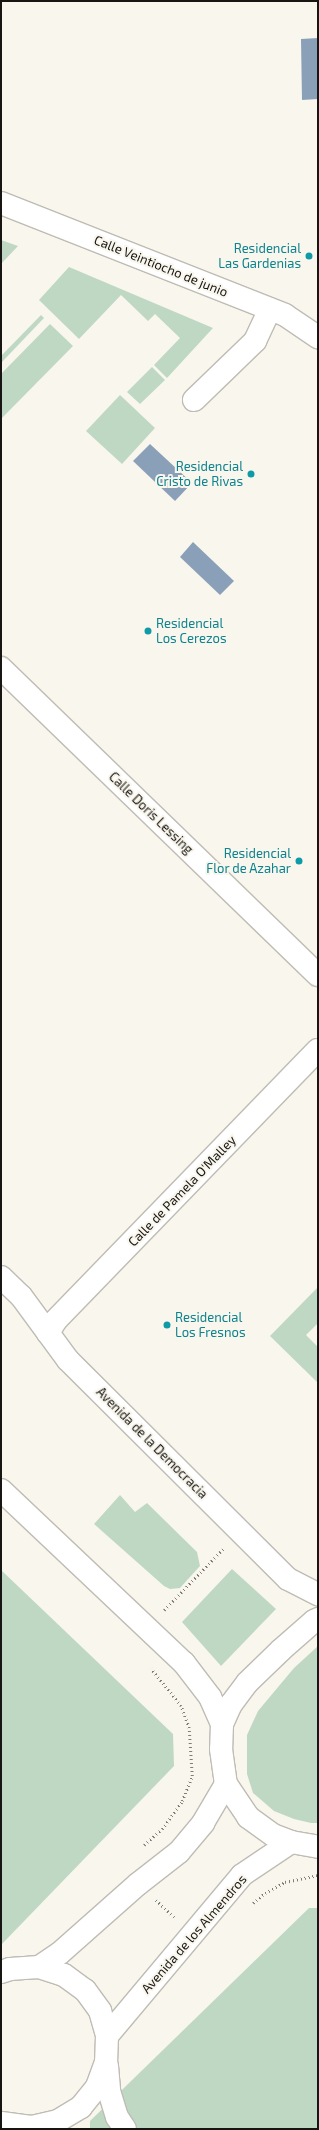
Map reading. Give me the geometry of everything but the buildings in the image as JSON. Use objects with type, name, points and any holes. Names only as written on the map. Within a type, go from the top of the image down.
[{"type":"street","name":"Calle Veintiocho de junio","points":[[1,202],[278,312],[318,337]]},
{"type":"street","points":[[194,400],[256,341],[278,312],[318,319]]},
{"type":"street","name":"Calle Doris Lessing","points":[[1,668],[318,975]]},
{"type":"street","name":"Calle de Pamela O'Malley","points":[[48,1333],[56,1320],[318,1050]]},
{"type":"street","name":"Avenida de la Democracia","points":[[1,1277],[20,1296],[68,1360],[288,1579],[318,1594]]},
{"type":"street","points":[[1,1490],[148,1627],[184,1663],[210,1697],[222,1724]]},
{"type":"street","points":[[318,1619],[281,1650],[247,1683],[231,1704],[222,1724],[221,1749],[226,1784],[248,1817],[273,1835],[290,1842],[318,1847]]},
{"type":"street","points":[[39,1967],[60,1953],[91,1928],[138,1884],[179,1852],[203,1823],[226,1784]]},
{"type":"street","name":"Avenida de los Almendros","points":[[107,2036],[242,1875],[290,1842]]},
{"type":"street","points":[[1,1972],[10,1969],[39,1967],[64,1975],[85,1990],[100,2011],[107,2036],[106,2062],[109,2091],[118,2117],[125,2129]]},
{"type":"street","points":[[1,2123],[35,2128],[58,2121],[81,2107],[97,2087],[106,2062]]},
{"type":"path","points":[[148,1627],[240,1531]]},
{"type":"path","points":[[142,1846],[166,1824],[182,1801],[192,1776],[190,1728],[181,1706],[169,1688],[148,1666]]},
{"type":"path","points":[[251,1905],[265,1893],[285,1882],[318,1875]]},
{"type":"path","points":[[138,1884],[193,1934]]},
{"type":"green space","points":[[1,240],[18,246],[1,264]]},
{"type":"green space","points":[[69,267],[213,328],[167,378],[154,365],[180,338],[155,314],[148,321],[121,295],[79,339],[39,300]]},
{"type":"green space","points":[[41,315],[44,318],[1,363],[1,356]]},
{"type":"green space","points":[[50,324],[73,346],[1,419],[1,374]]},
{"type":"green space","points":[[152,367],[165,380],[140,404],[127,392]]},
{"type":"green space","points":[[120,395],[155,428],[122,464],[86,431]]},
{"type":"green space","points":[[318,1287],[318,1323],[306,1335],[318,1347],[318,1383],[270,1336]]},
{"type":"green space","points":[[120,1495],[135,1512],[147,1503],[197,1552],[200,1566],[180,1588],[170,1589],[164,1586],[94,1524]]},
{"type":"green space","points":[[232,1569],[276,1609],[221,1666],[182,1622]]},
{"type":"green space","points":[[1,1570],[173,1734],[174,1766],[1,1945]]},
{"type":"green space","points":[[318,1646],[318,1823],[311,1823],[294,1819],[274,1811],[253,1793],[247,1774],[247,1735],[258,1711],[294,1668]]},
{"type":"green space","points":[[309,1908],[318,1908],[318,2129],[90,2129],[90,2121]]},
{"type":"water","points":[[318,38],[318,99],[302,100],[301,39]]},
{"type":"water","points":[[150,444],[192,483],[175,501],[133,461]]},
{"type":"water","points":[[193,542],[234,581],[220,595],[180,557]]},
{"type":"place","name":"Residencial Las Gardenias","points":[[309,256]]},
{"type":"place","name":"Residencial Cristo de Rivas","points":[[251,474]]},
{"type":"place","name":"Residencial Los Cerezos","points":[[148,631]]},
{"type":"place","name":"Residencial Flor de Azahar","points":[[299,861]]},
{"type":"place","name":"Residencial Los Fresnos","points":[[167,1325]]}]
